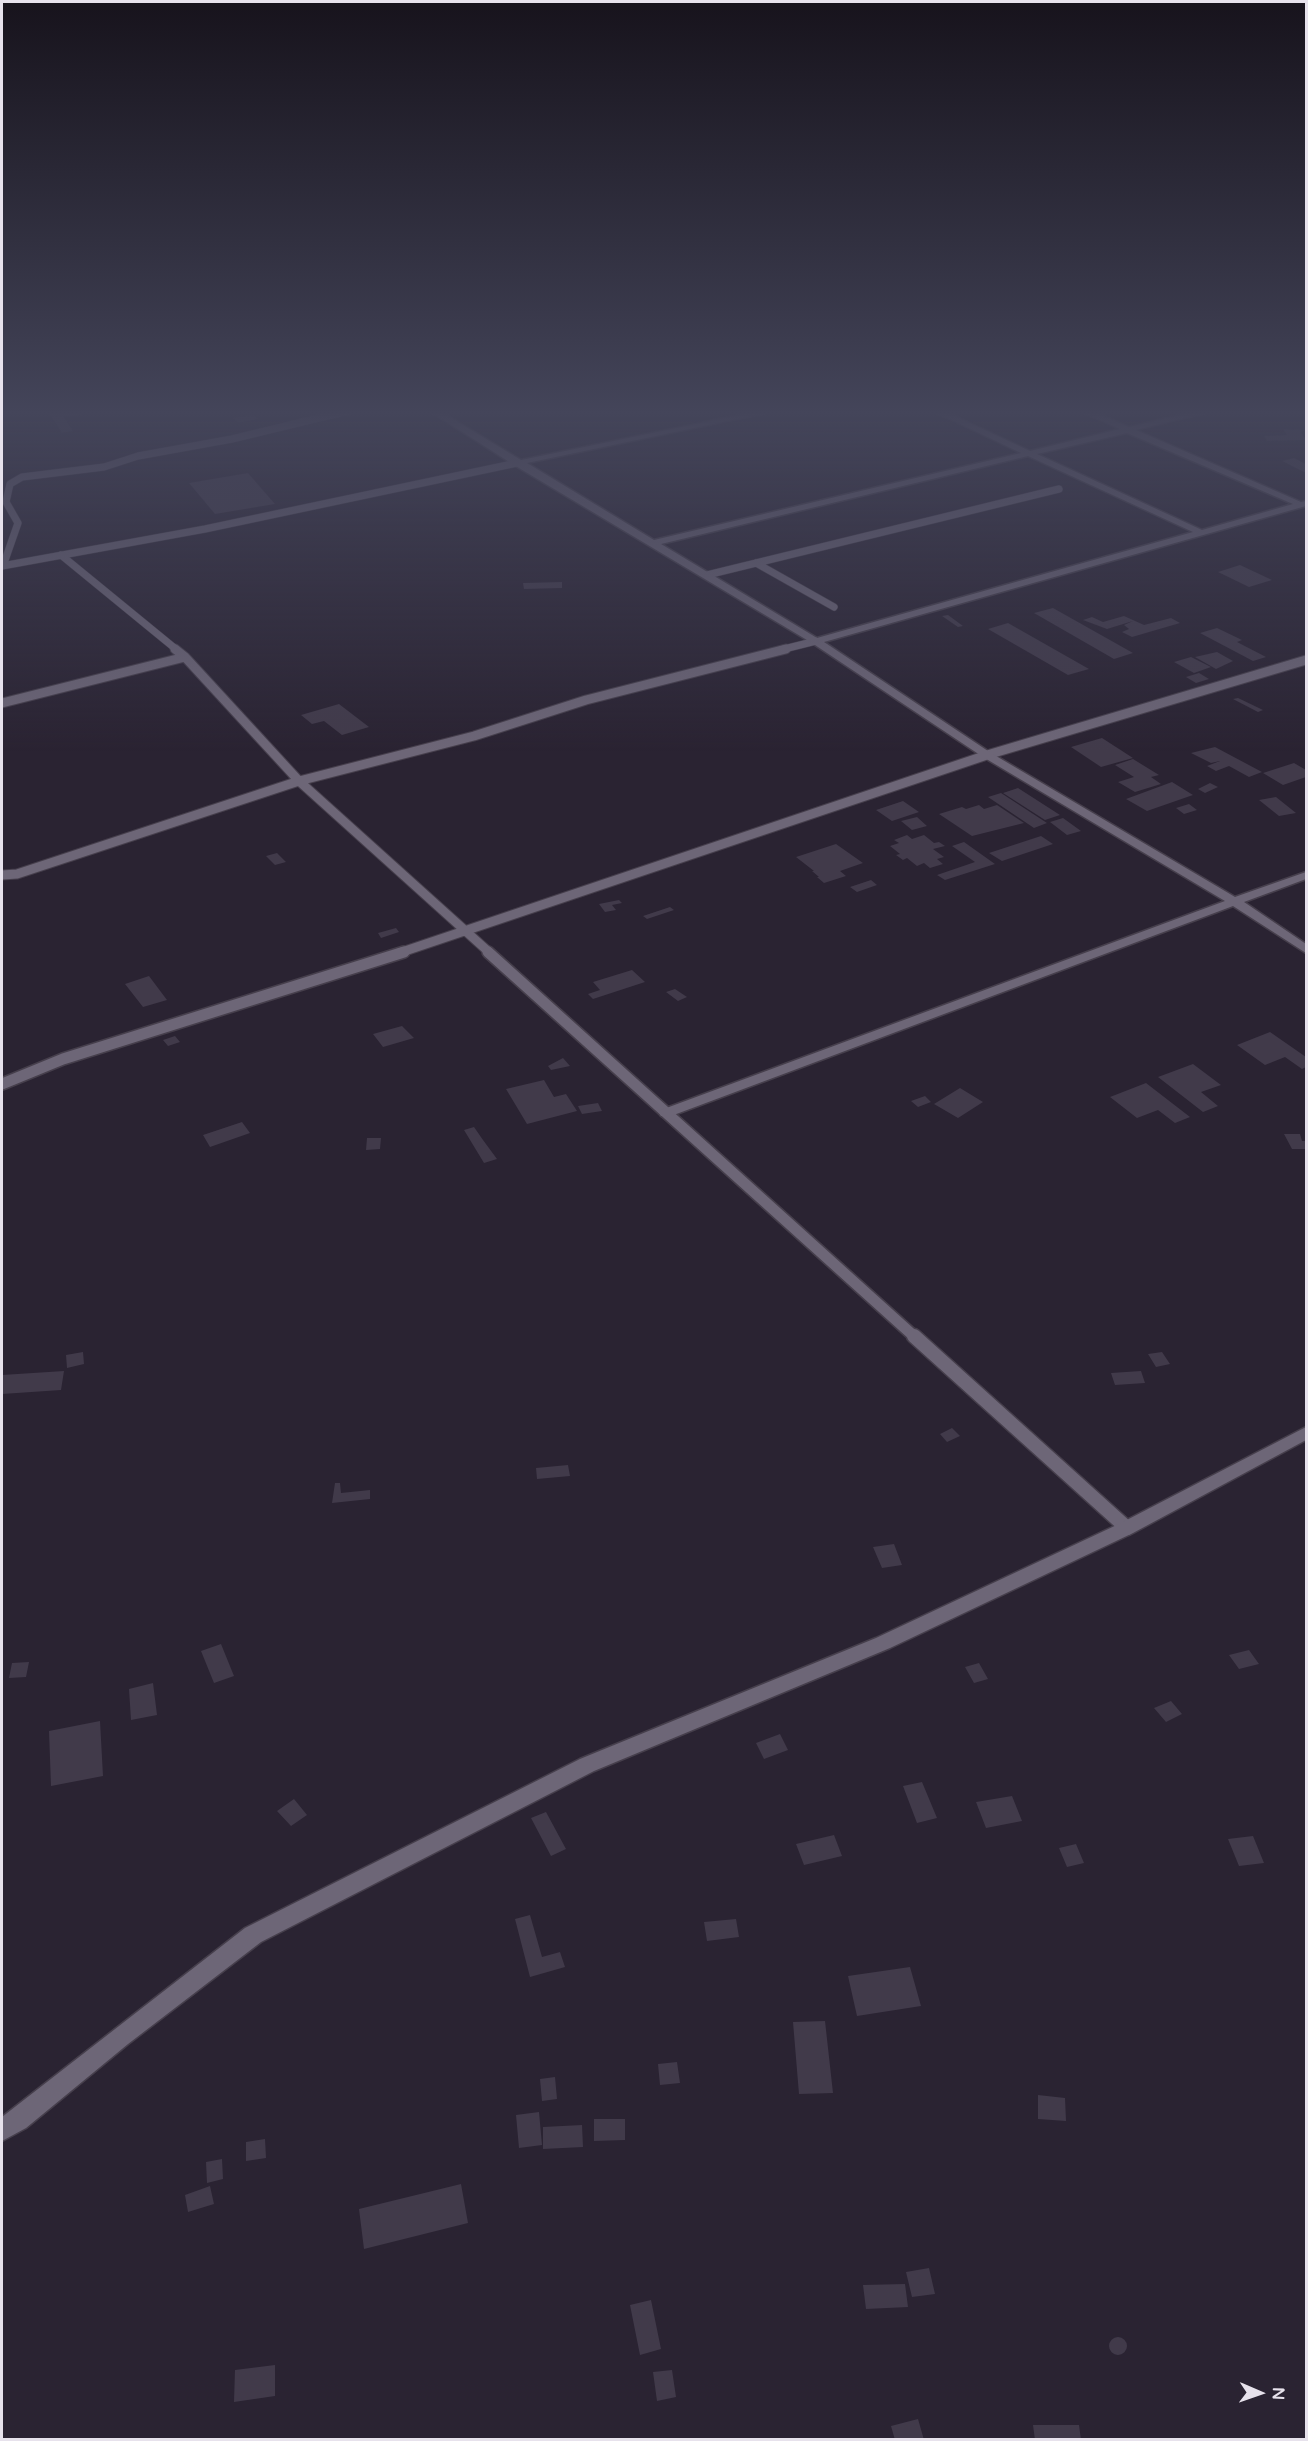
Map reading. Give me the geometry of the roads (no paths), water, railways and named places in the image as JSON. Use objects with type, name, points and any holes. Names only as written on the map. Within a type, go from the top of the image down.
[{"type":"street","points":[[621,524],[816,641],[987,755],[1235,902],[1306,949]]},
{"type":"street","points":[[653,543],[734,524]]},
{"type":"street","points":[[1183,524],[1202,533]]},
{"type":"street","points":[[816,641],[1235,524]]},
{"type":"street","points":[[666,1113],[1306,875]]},
{"type":"street","points":[[2,2130],[18,2120],[120,2037],[253,1935],[587,1765],[883,1643],[1127,1528],[1306,1433]]},
{"type":"lane","points":[[2,566],[18,524]]},
{"type":"lane","points":[[2,566],[223,524]]},
{"type":"lane","points":[[707,575],[916,524]]},
{"type":"lane","points":[[61,555],[185,657],[299,781],[464,933],[1127,1528]]},
{"type":"lane","points":[[756,563],[834,607]]},
{"type":"lane","points":[[2,875],[16,874],[299,781],[474,736],[586,700],[816,641]]},
{"type":"lane","points":[[2,703],[185,657]]},
{"type":"lane","points":[[2,1084],[63,1059],[464,933],[987,755],[1306,660]]}]
